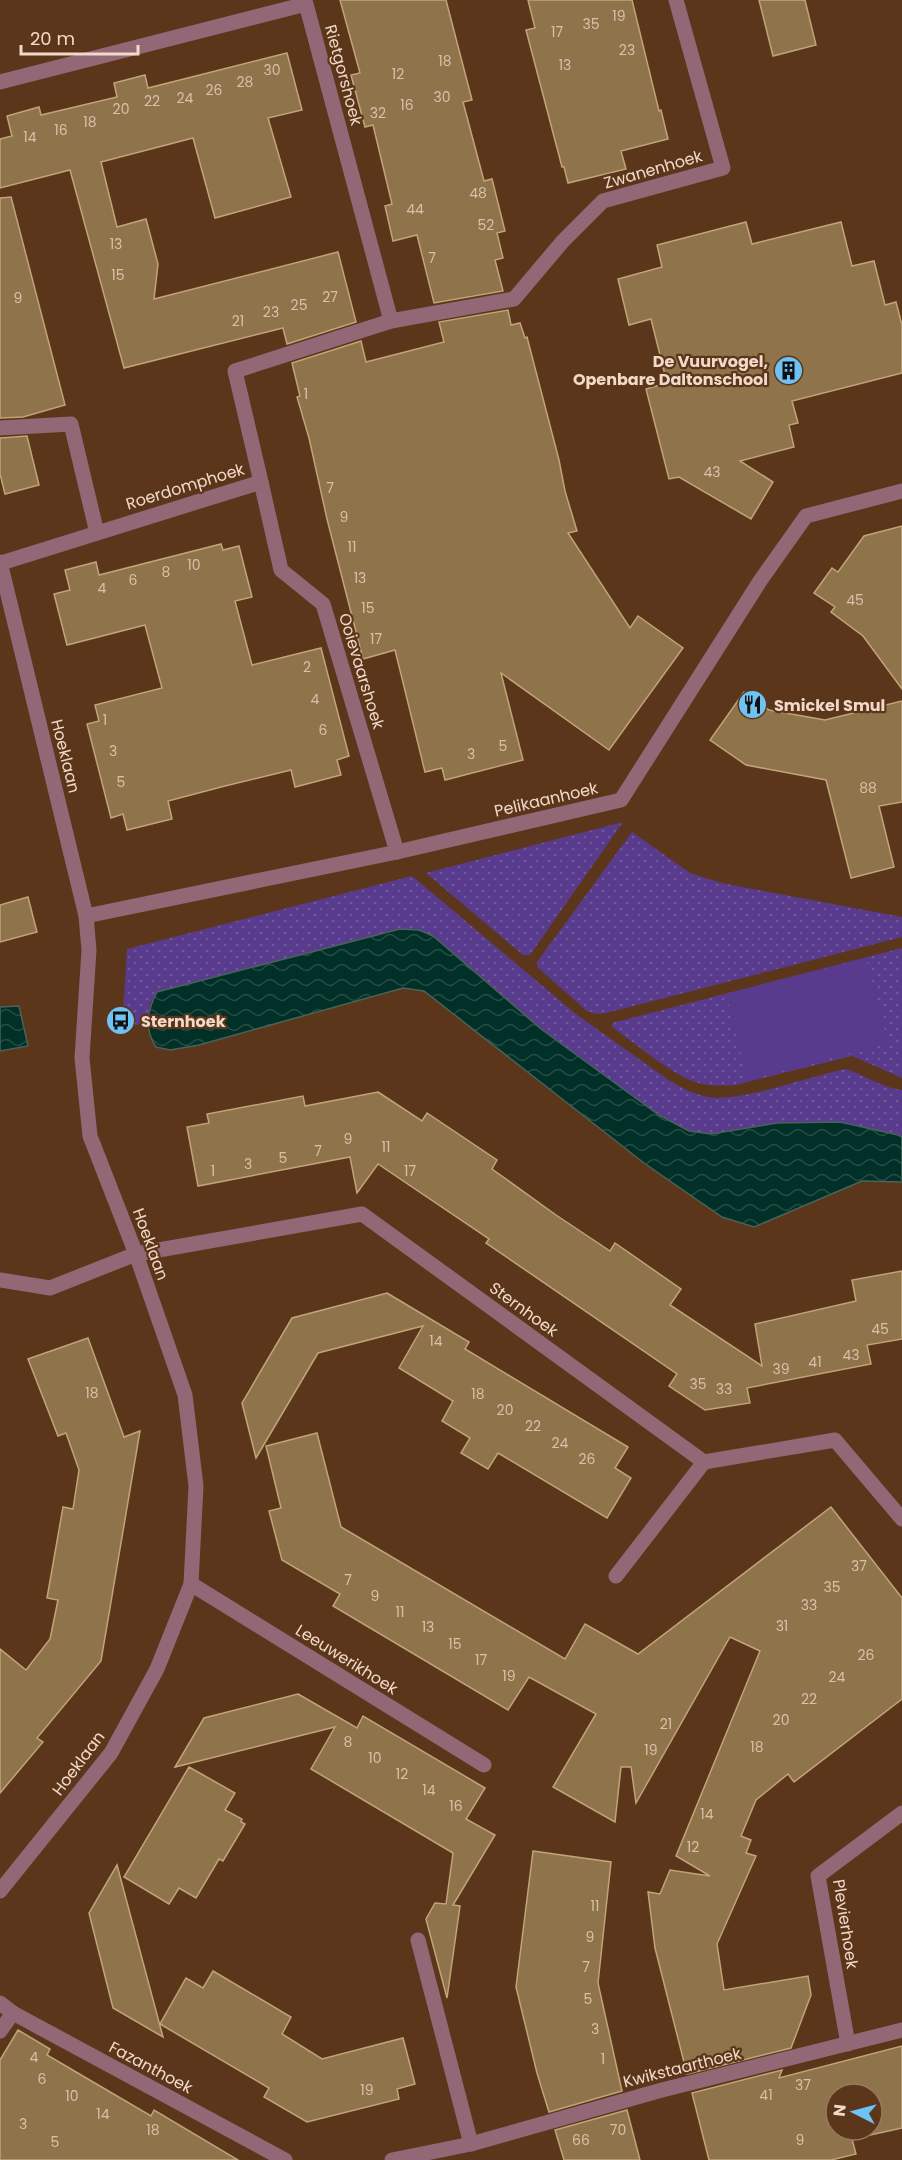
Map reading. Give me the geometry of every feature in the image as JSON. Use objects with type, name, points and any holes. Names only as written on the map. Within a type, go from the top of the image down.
[{"type":"street","name":"Zwanenhoek","points":[[391,321],[514,299],[563,241],[603,201],[723,168],[676,0]]},
{"type":"street","name":"Rietgorshoek","points":[[0,82],[306,4],[391,321]]},
{"type":"street","name":"Roerdomphoek","points":[[0,563],[261,482],[235,371],[391,321]]},
{"type":"street","points":[[0,428],[71,424],[97,533]]},
{"type":"street","name":"Ooievaarshoek","points":[[261,482],[281,570],[323,604],[398,852]]},
{"type":"street","name":"Pelikaanhoek","points":[[86,916],[398,852],[621,800],[760,581],[806,516],[902,491]]},
{"type":"street","name":"Hoeklaan","points":[[0,563],[86,916],[89,950],[82,1058],[90,1136],[136,1254],[185,1395],[196,1486],[191,1584],[157,1669],[111,1753],[0,1891]]},
{"type":"street","name":"Sternhoek","points":[[0,1280],[50,1288],[136,1254],[362,1214],[704,1462]]},
{"type":"street","points":[[616,1576],[704,1462],[835,1440],[902,1519]]},
{"type":"street","name":"Leeuwerikhoek","points":[[191,1584],[484,1765]]},
{"type":"street","name":"Plevierhoek","points":[[848,2044],[818,1876],[902,1813]]},
{"type":"street","points":[[392,2160],[471,2144],[418,1940]]},
{"type":"street","name":"Fazanthoek","points":[[0,2003],[13,2013],[285,2160]]},
{"type":"street","points":[[0,2031],[13,2013]]},
{"type":"street","name":"Kwikstaarthoek","points":[[471,2144],[662,2090],[902,2030]]},
{"type":"shaded area","points":[[623,822],[530,955],[523,955],[426,873]]},
{"type":"shaded area","points":[[632,832],[690,873],[721,883],[902,917],[902,937],[606,1013],[596,1014],[587,1011],[537,967],[537,962]]},
{"type":"shaded area","points":[[412,876],[577,1015],[679,1086],[704,1096],[723,1098],[757,1092],[846,1069],[887,1087],[902,1090],[902,1137],[840,1122],[776,1123],[711,1134],[689,1131],[659,1115],[541,1029],[433,936],[419,930],[400,929],[157,992],[150,1004],[148,1021],[122,1030],[127,949]]},
{"type":"shaded area","points":[[902,948],[902,1078],[852,1056],[735,1085],[703,1084],[677,1073],[612,1027],[612,1023]]},
{"type":"shaded area","points":[[866,958],[888,1043],[748,1080],[726,994]]},
{"type":"water","points":[[400,929],[419,930],[433,936],[541,1029],[659,1115],[689,1131],[711,1134],[777,1123],[840,1122],[898,1135],[902,1137],[902,1182],[862,1181],[754,1227],[722,1217],[644,1163],[424,991],[403,988],[199,1045],[170,1050],[156,1047],[152,1040],[148,1020],[157,992]]},
{"type":"water","points":[[19,1006],[28,1046],[0,1051],[0,1007]]},
{"type":"building","points":[[340,0],[446,0],[472,100],[463,102],[484,181],[492,179],[505,231],[497,233],[503,258],[495,260],[503,291],[434,303],[417,235],[393,241],[385,206],[392,204],[373,125],[365,127],[351,75],[360,73]]},
{"type":"building","points":[[528,0],[632,0],[668,139],[621,151],[626,169],[568,183],[526,30],[535,28]]},
{"type":"building","points":[[759,0],[805,0],[816,45],[773,56]]},
{"type":"building","points":[[287,53],[302,110],[268,118],[291,197],[215,218],[193,138],[101,162],[117,227],[146,219],[158,264],[154,299],[338,252],[356,322],[287,344],[283,328],[124,368],[70,170],[0,188],[0,139],[12,136],[7,116],[39,107],[41,115],[117,97],[114,83],[145,75],[148,88]]},
{"type":"building","points":[[11,197],[65,405],[23,417],[0,418],[0,198]]},
{"type":"building","name":"De Vuurvogel, Openbare Daltonschool","points":[[746,222],[752,244],[841,222],[852,266],[874,261],[885,305],[896,302],[902,325],[902,373],[792,401],[798,423],[789,425],[794,447],[740,461],[773,482],[751,519],[679,477],[669,479],[646,389],[667,383],[651,319],[629,325],[618,279],[662,267],[657,245]]},
{"type":"building","points":[[508,310],[511,325],[520,323],[525,338],[527,337],[577,531],[568,533],[630,628],[638,616],[683,648],[609,750],[501,673],[523,760],[445,780],[442,768],[425,772],[395,650],[363,659],[297,397],[300,396],[292,363],[361,341],[366,362],[444,342],[439,322]]},
{"type":"building","points":[[27,436],[39,485],[5,494],[0,474],[0,438]]},
{"type":"building","points":[[902,526],[902,689],[863,636],[831,612],[835,607],[814,593],[832,568],[838,572],[864,536]]},
{"type":"building","points":[[221,544],[223,550],[239,546],[252,597],[235,601],[252,665],[321,648],[349,756],[337,760],[341,775],[295,787],[291,770],[225,786],[168,801],[172,819],[127,830],[123,814],[111,818],[87,724],[99,721],[95,705],[162,688],[145,625],[67,645],[54,594],[70,590],[65,570],[96,562],[99,575]]},
{"type":"building","points":[[744,692],[769,710],[825,720],[902,701],[902,802],[879,806],[894,867],[851,878],[826,780],[746,765],[710,740]]},
{"type":"building","points":[[28,897],[37,932],[0,942],[0,905]]},
{"type":"building","points":[[378,1092],[422,1121],[427,1113],[497,1160],[492,1169],[556,1215],[610,1251],[615,1243],[681,1289],[670,1305],[762,1366],[755,1324],[856,1301],[852,1280],[902,1271],[902,1339],[867,1345],[871,1364],[747,1388],[750,1403],[705,1410],[669,1386],[677,1374],[486,1243],[489,1239],[378,1164],[357,1193],[350,1157],[198,1186],[187,1127],[209,1123],[207,1114],[303,1096],[305,1106]]},
{"type":"building","points":[[387,1293],[469,1342],[465,1349],[628,1447],[615,1468],[631,1478],[607,1518],[498,1453],[488,1469],[461,1453],[470,1438],[442,1421],[453,1401],[399,1368],[423,1326],[318,1353],[256,1458],[242,1403],[292,1318]]},
{"type":"building","points":[[88,1338],[124,1437],[140,1431],[101,1661],[37,1738],[43,1742],[0,1793],[0,1649],[26,1670],[50,1639],[58,1600],[47,1598],[63,1507],[73,1509],[79,1470],[66,1433],[58,1436],[28,1359]]},
{"type":"building","points":[[317,1433],[341,1527],[565,1659],[585,1624],[638,1654],[831,1507],[902,1598],[902,1699],[794,1782],[788,1774],[756,1800],[741,1836],[751,1840],[746,1853],[756,1856],[717,1944],[724,1990],[808,1976],[811,1995],[791,2048],[687,2074],[655,1948],[648,1892],[660,1894],[670,1870],[710,1876],[676,1856],[760,1651],[730,1637],[636,1803],[631,1767],[621,1767],[615,1822],[553,1787],[596,1714],[529,1677],[508,1710],[333,1606],[340,1594],[282,1560],[269,1511],[281,1508],[266,1446]]},
{"type":"building","points":[[298,1694],[357,1728],[363,1716],[485,1788],[466,1819],[495,1835],[453,1905],[460,1906],[447,1998],[426,1919],[435,1903],[446,1904],[453,1853],[311,1769],[335,1727],[175,1767],[204,1718]]},
{"type":"building","points":[[189,1767],[235,1793],[225,1810],[242,1819],[241,1822],[245,1824],[223,1861],[219,1859],[196,1898],[179,1888],[169,1904],[124,1877]]},
{"type":"building","points":[[533,1851],[611,1862],[598,1983],[622,2091],[549,2112],[516,1987]]},
{"type":"building","points":[[117,1865],[163,2037],[113,2008],[89,1913]]},
{"type":"building","points":[[213,1971],[291,2017],[282,2034],[322,2059],[403,2038],[415,2084],[397,2089],[399,2099],[307,2122],[264,2097],[269,2088],[160,2024],[186,1978],[203,1988]]},
{"type":"building","points":[[18,2030],[50,2049],[47,2055],[151,2116],[154,2110],[238,2160],[0,2160],[0,2060]]},
{"type":"building","points":[[902,2046],[902,2128],[884,2132],[884,2082],[824,2082],[824,2142],[853,2142],[856,2154],[831,2160],[709,2160],[692,2093],[782,2070],[779,2078]]},
{"type":"building","points":[[627,2110],[640,2160],[564,2160],[555,2130]]},
{"type":"place","name":"De Vuurvogel, Openbare Daltonschool","points":[[789,370]]},
{"type":"place","name":"Smickel Smul","points":[[753,705]]},
{"type":"place","name":"Sternhoek","points":[[120,1021]]}]
